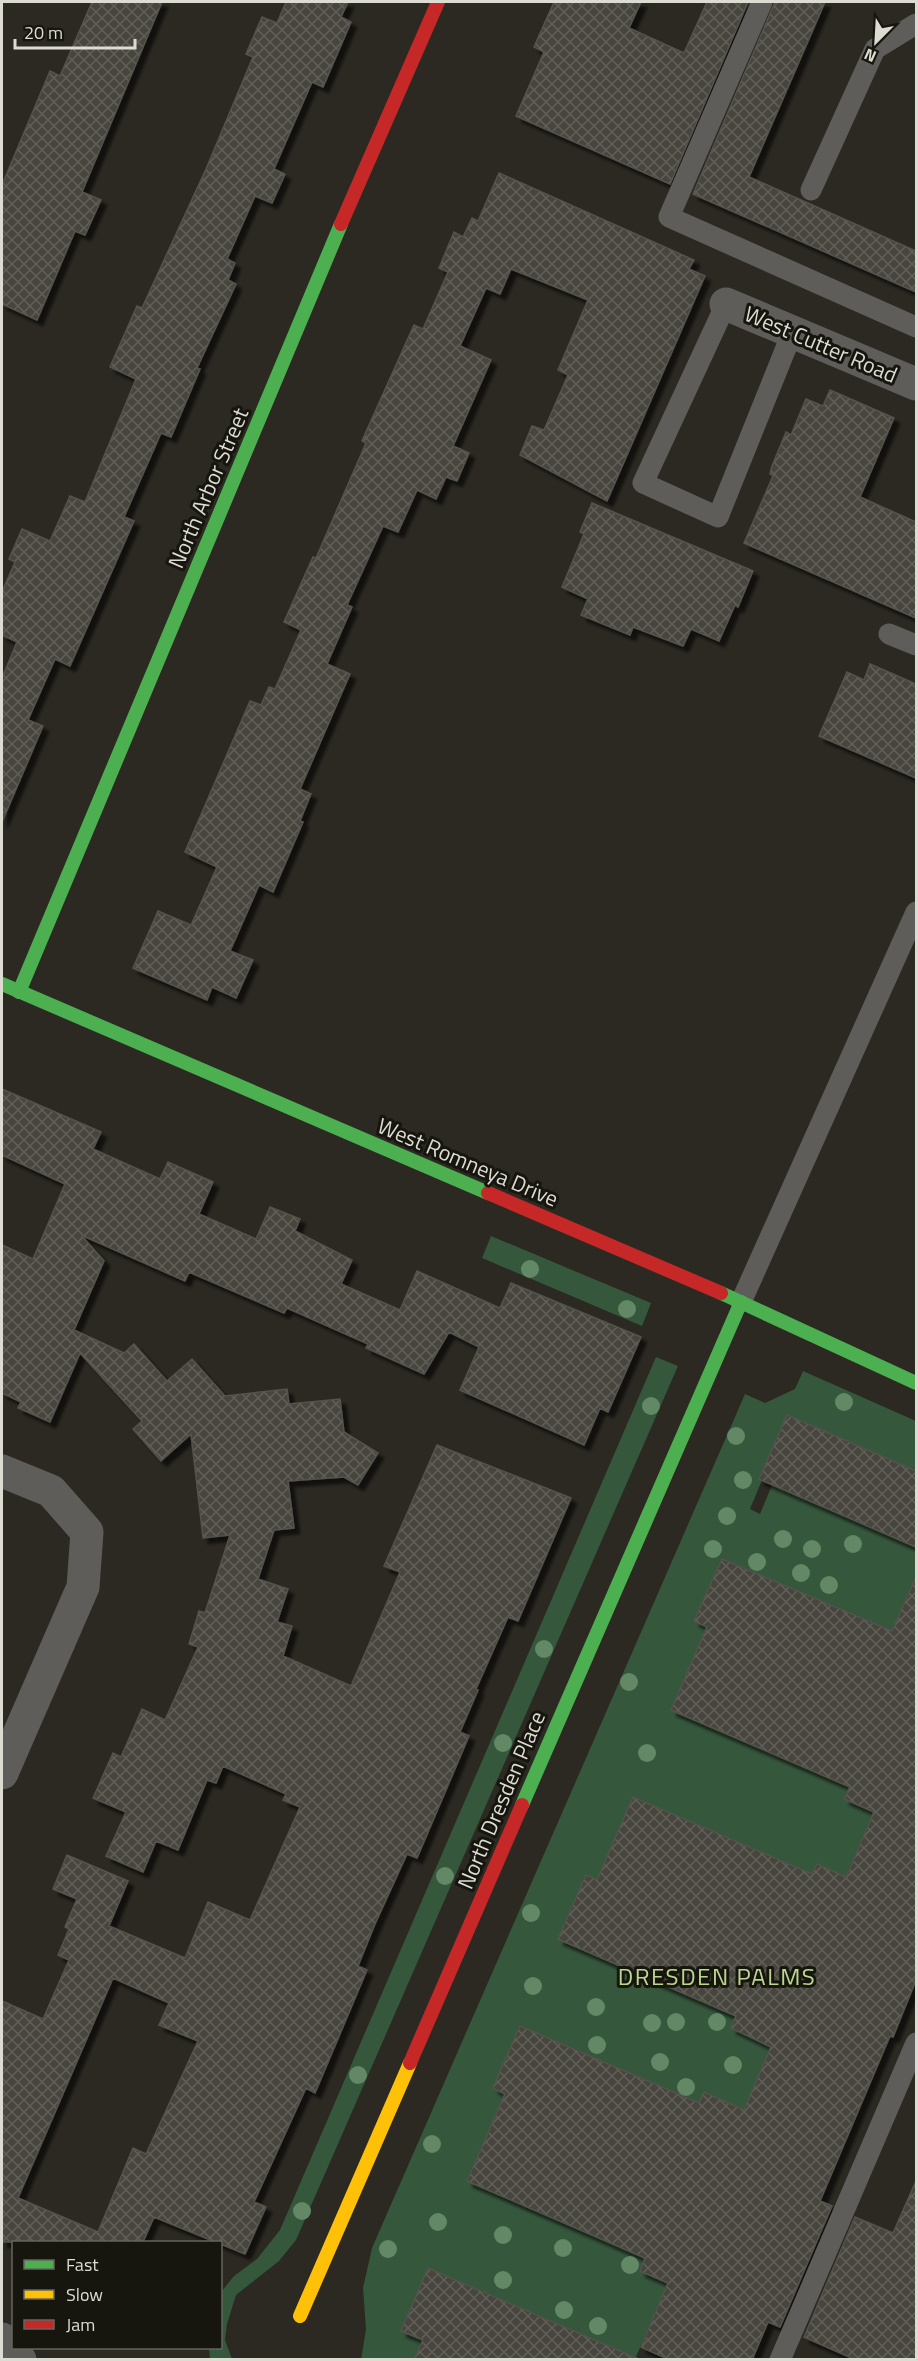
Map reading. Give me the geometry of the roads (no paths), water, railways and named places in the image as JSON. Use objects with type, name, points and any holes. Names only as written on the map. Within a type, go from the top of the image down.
[{"type":"street","name":"North Arbor Street","points":[[19,992],[383,124],[438,2]]},
{"type":"street","name":"West Cutter Road","points":[[726,304],[916,384]]},
{"type":"street","name":"West Romneya Drive","points":[[2,984],[741,1302],[916,1383]]},
{"type":"street","name":"North Dresden Place","points":[[300,2316],[741,1302]]},
{"type":"street","points":[[2,1471],[51,1491],[87,1532],[83,1587],[2,1773]]},
{"type":"street","points":[[2,2339],[20,2360]]},
{"type":"lane","points":[[762,2],[669,217],[916,327]]},
{"type":"lane","points":[[811,190],[875,49],[916,24]]},
{"type":"lane","points":[[726,304],[643,483],[718,518],[792,333]]},
{"type":"lane","points":[[889,634],[916,645]]},
{"type":"lane","points":[[741,1302],[916,912]]},
{"type":"lane","points":[[780,2360],[916,2043]]},
{"type":"district","name":"DRESDEN PALMS","points":[[717,1977]]}]
